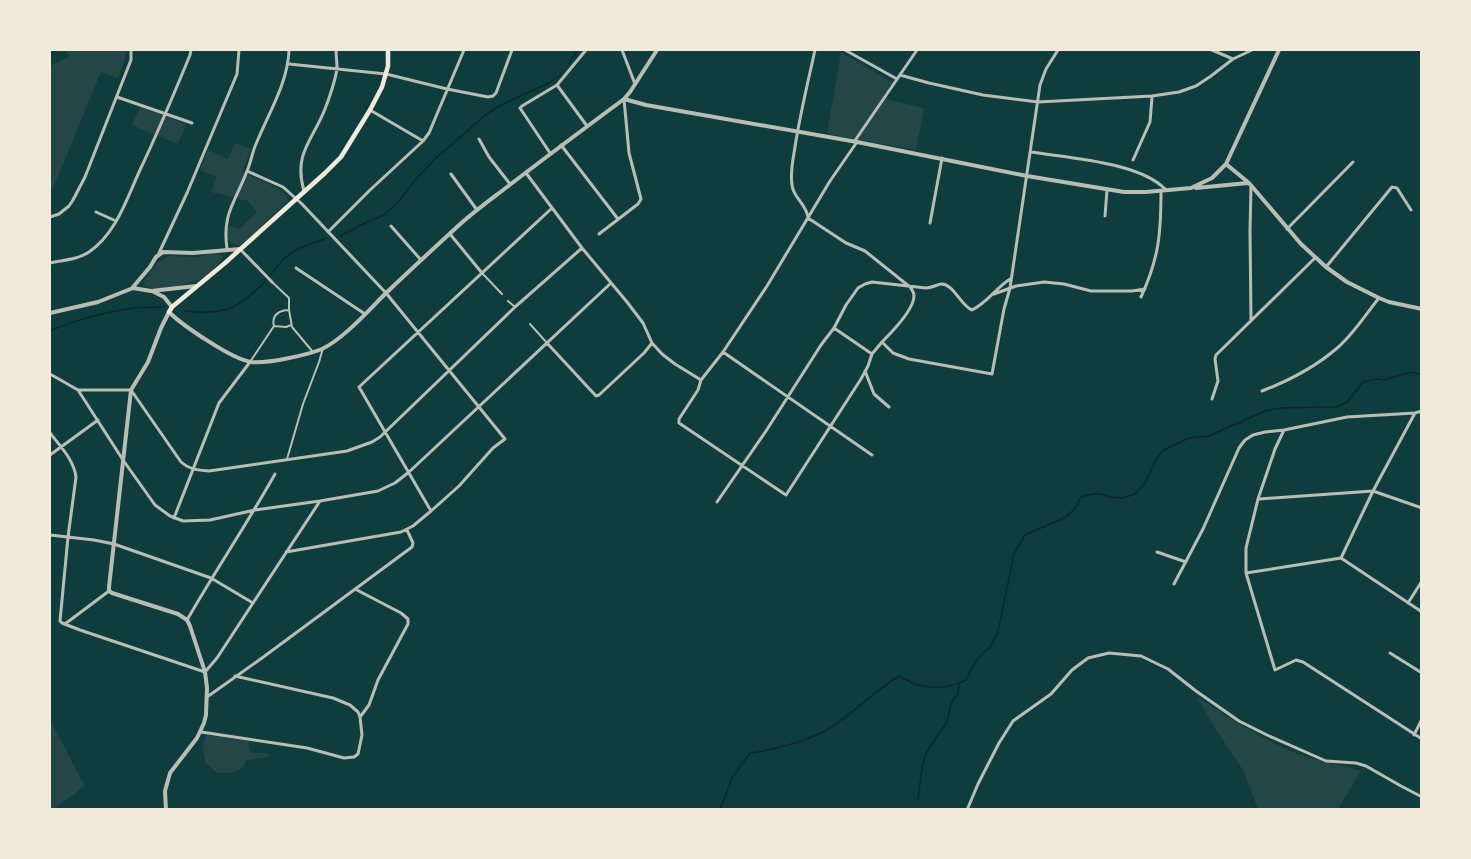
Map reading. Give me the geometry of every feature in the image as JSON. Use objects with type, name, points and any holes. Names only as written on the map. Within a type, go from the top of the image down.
[{"type":"main road","points":[[171,310],[341,156],[382,87],[386,74],[388,50]]},
{"type":"street","points":[[50,217],[69,206],[85,177],[131,60],[131,50]]},
{"type":"street","points":[[50,263],[76,258],[90,251],[110,231],[167,113],[191,50]]},
{"type":"street","points":[[50,313],[98,302],[133,288],[158,255],[237,74],[238,50]]},
{"type":"street","points":[[228,249],[225,232],[227,219],[247,171],[254,147],[282,86],[289,64],[289,50]]},
{"type":"street","points":[[304,191],[300,175],[301,162],[308,142],[325,109],[337,69],[336,50]]},
{"type":"street","points":[[328,232],[429,133],[464,50]]},
{"type":"street","points":[[289,64],[386,74],[488,97],[496,93],[512,50]]},
{"type":"street","points":[[550,153],[520,108],[557,85],[586,50]]},
{"type":"street","points":[[621,50],[635,84]]},
{"type":"street","points":[[133,288],[151,291],[164,297],[183,324],[234,356],[250,362],[273,360],[323,348],[335,341],[477,210],[624,99],[657,50]]},
{"type":"street","points":[[815,50],[791,173],[794,194],[806,209],[808,218],[846,243],[865,251],[910,287],[915,299],[903,319],[872,354],[866,371],[786,495],[681,426],[678,421],[698,390],[701,380],[723,352],[767,286],[808,218],[830,181],[917,50]]},
{"type":"street","points":[[845,50],[898,77],[1038,102],[1152,96],[1179,92],[1196,86],[1233,59],[1252,50]]},
{"type":"street","points":[[882,342],[893,352],[909,359],[992,374],[1010,288],[1041,84],[1046,69],[1058,50]]},
{"type":"street","points":[[1212,50],[1233,59]]},
{"type":"street","points":[[1191,188],[1212,178],[1226,164],[1279,50]]},
{"type":"street","points":[[557,85],[587,126]]},
{"type":"street","points":[[1133,160],[1150,122],[1152,96]]},
{"type":"street","points":[[117,97],[192,123]]},
{"type":"street","points":[[624,99],[646,105],[1107,190],[1167,191],[1250,184]]},
{"type":"street","points":[[599,234],[640,202],[641,194],[631,162],[624,99]]},
{"type":"street","points":[[370,110],[423,141]]},
{"type":"street","points":[[479,139],[489,157],[510,184]]},
{"type":"street","points":[[561,145],[618,219]]},
{"type":"street","points":[[1031,152],[1129,170],[1155,181],[1167,191]]},
{"type":"street","points":[[930,223],[942,158]]},
{"type":"street","points":[[1287,229],[1353,162]]},
{"type":"street","points":[[1226,164],[1250,184],[1287,229],[1326,267],[1347,282],[1379,298],[1422,309]]},
{"type":"street","points":[[247,171],[283,187],[296,198],[386,293],[505,439],[459,486],[407,530],[286,552]]},
{"type":"street","points":[[525,172],[582,248],[643,323],[652,343],[675,364],[701,380]]},
{"type":"street","points":[[451,174],[477,210]]},
{"type":"street","points":[[1250,184],[1251,320]]},
{"type":"street","points":[[1326,267],[1392,187],[1397,188],[1411,210]]},
{"type":"street","points":[[1105,216],[1107,190]]},
{"type":"street","points":[[1141,297],[1158,251],[1161,191]]},
{"type":"street","points":[[431,511],[359,387],[552,209]]},
{"type":"street","points":[[96,212],[116,220]]},
{"type":"street","points":[[391,226],[421,260]]},
{"type":"street","points":[[450,234],[501,294]]},
{"type":"street","points":[[131,390],[181,462],[193,470],[220,469],[347,451],[360,447],[372,442],[385,431],[582,248]]},
{"type":"street","points":[[158,255],[163,252],[193,253],[240,249],[289,298],[291,325],[313,352]]},
{"type":"street","points":[[1212,399],[1218,381],[1216,355],[1315,258]]},
{"type":"street","points":[[296,268],[365,314]]},
{"type":"street","points":[[717,502],[834,328],[858,288],[872,282],[932,288],[946,285],[966,308],[972,310],[1011,279]]},
{"type":"street","points":[[993,295],[1010,288],[1044,282],[1091,291],[1145,289]]},
{"type":"street","points":[[50,374],[78,390],[123,460],[156,505],[174,518],[183,521],[200,521],[385,488],[409,472],[610,283]]},
{"type":"street","points":[[151,291],[196,286]]},
{"type":"street","points":[[1262,391],[1309,367],[1336,349],[1379,298]]},
{"type":"street","points":[[508,301],[515,308]]},
{"type":"street","points":[[63,624],[109,591],[131,390],[148,362],[161,328],[171,310]]},
{"type":"street","points":[[174,518],[219,403],[274,326],[273,321],[276,315],[289,310]]},
{"type":"street","points":[[530,324],[596,396],[628,369],[652,343]]},
{"type":"street","points":[[274,326],[291,325]]},
{"type":"street","points":[[834,328],[872,354]]},
{"type":"street","points":[[287,459],[323,348]]},
{"type":"street","points":[[723,352],[872,455]]},
{"type":"street","points":[[866,371],[874,394],[889,406]]},
{"type":"street","points":[[78,390],[131,390]]},
{"type":"street","points":[[1174,584],[1203,529],[1239,448],[1245,440],[1253,435],[1347,417],[1422,411]]},
{"type":"street","points":[[1341,558],[1373,491],[1415,413]]},
{"type":"street","points":[[50,455],[98,420]]},
{"type":"street","points":[[1284,430],[1258,499],[1246,548],[1246,573],[1275,670],[1296,660],[1303,662],[1422,739]]},
{"type":"street","points":[[50,433],[61,447],[76,477],[60,621],[63,624],[205,672]]},
{"type":"street","points":[[186,620],[275,474]]},
{"type":"street","points":[[1258,499],[1373,491],[1422,508]]},
{"type":"street","points":[[205,672],[217,658],[320,501]]},
{"type":"street","points":[[207,697],[412,547],[413,543],[407,530]]},
{"type":"street","points":[[50,535],[114,544],[211,578],[253,603]]},
{"type":"street","points":[[1156,552],[1185,562]]},
{"type":"street","points":[[1246,573],[1341,558],[1422,612]]},
{"type":"street","points":[[1408,603],[1422,581]]},
{"type":"street","points":[[355,589],[408,619],[408,624],[378,680],[369,705],[360,717]]},
{"type":"street","points":[[109,591],[115,595],[178,614],[186,620],[205,672],[206,715],[201,732],[170,772],[165,791],[166,810]]},
{"type":"street","points":[[967,810],[999,743],[1013,721],[1051,694],[1072,670],[1088,658],[1108,653],[1141,656],[1168,669],[1239,721],[1269,736],[1326,761],[1366,766],[1422,796]]},
{"type":"street","points":[[1390,653],[1422,673]]},
{"type":"street","points":[[201,732],[307,748],[349,758],[358,754],[362,735],[360,717],[346,702],[235,676]]},
{"type":"street","points":[[1414,735],[1422,719]]},
{"type":"shaded area","points":[[66,50],[126,50],[118,78],[101,72],[50,191],[50,66],[69,56]]},
{"type":"shaded area","points":[[841,52],[892,82],[883,96],[889,100],[924,108],[916,150],[827,134]]},
{"type":"shaded area","points":[[140,107],[186,124],[178,144],[132,125]]},
{"type":"shaded area","points":[[235,143],[251,149],[242,172],[280,189],[289,200],[241,245],[229,241],[227,234],[229,225],[240,229],[257,212],[248,201],[211,192],[217,177],[200,170],[208,150],[228,159]]},
{"type":"shaded area","points":[[217,252],[222,256],[222,260],[200,279],[172,287],[150,288],[145,286],[144,281],[158,262],[165,258],[171,256],[197,257]]},
{"type":"shaded area","points":[[1197,697],[1278,745],[1314,759],[1361,771],[1338,809],[1258,809],[1243,770]]},
{"type":"shaded area","points":[[50,720],[85,786],[54,809],[50,809]]},
{"type":"shaded area","points":[[207,735],[248,741],[250,753],[270,755],[246,761],[238,771],[217,773],[205,762],[202,746]]},
{"type":"waterway","points":[[569,63],[578,50]]},
{"type":"waterway","points":[[340,236],[384,215],[435,159],[488,113],[549,83],[561,74]]},
{"type":"waterway","points":[[185,311],[211,312],[241,303],[259,288],[292,252],[325,239]]},
{"type":"waterway","points":[[50,331],[114,311],[165,307]]},
{"type":"waterway","points":[[719,810],[732,778],[750,753],[787,745],[823,732],[899,676],[917,685],[931,687],[943,687],[966,680],[975,662],[991,646],[998,632],[1014,554],[1025,535],[1066,517],[1076,507],[1081,497],[1101,494],[1123,498],[1135,494],[1145,483],[1162,451],[1189,438],[1209,436],[1265,411],[1280,408],[1336,407],[1347,402],[1363,382],[1384,380],[1412,372],[1422,375]]},
{"type":"waterway","points":[[918,799],[926,753],[947,722],[951,703],[958,694],[959,684]]}]
